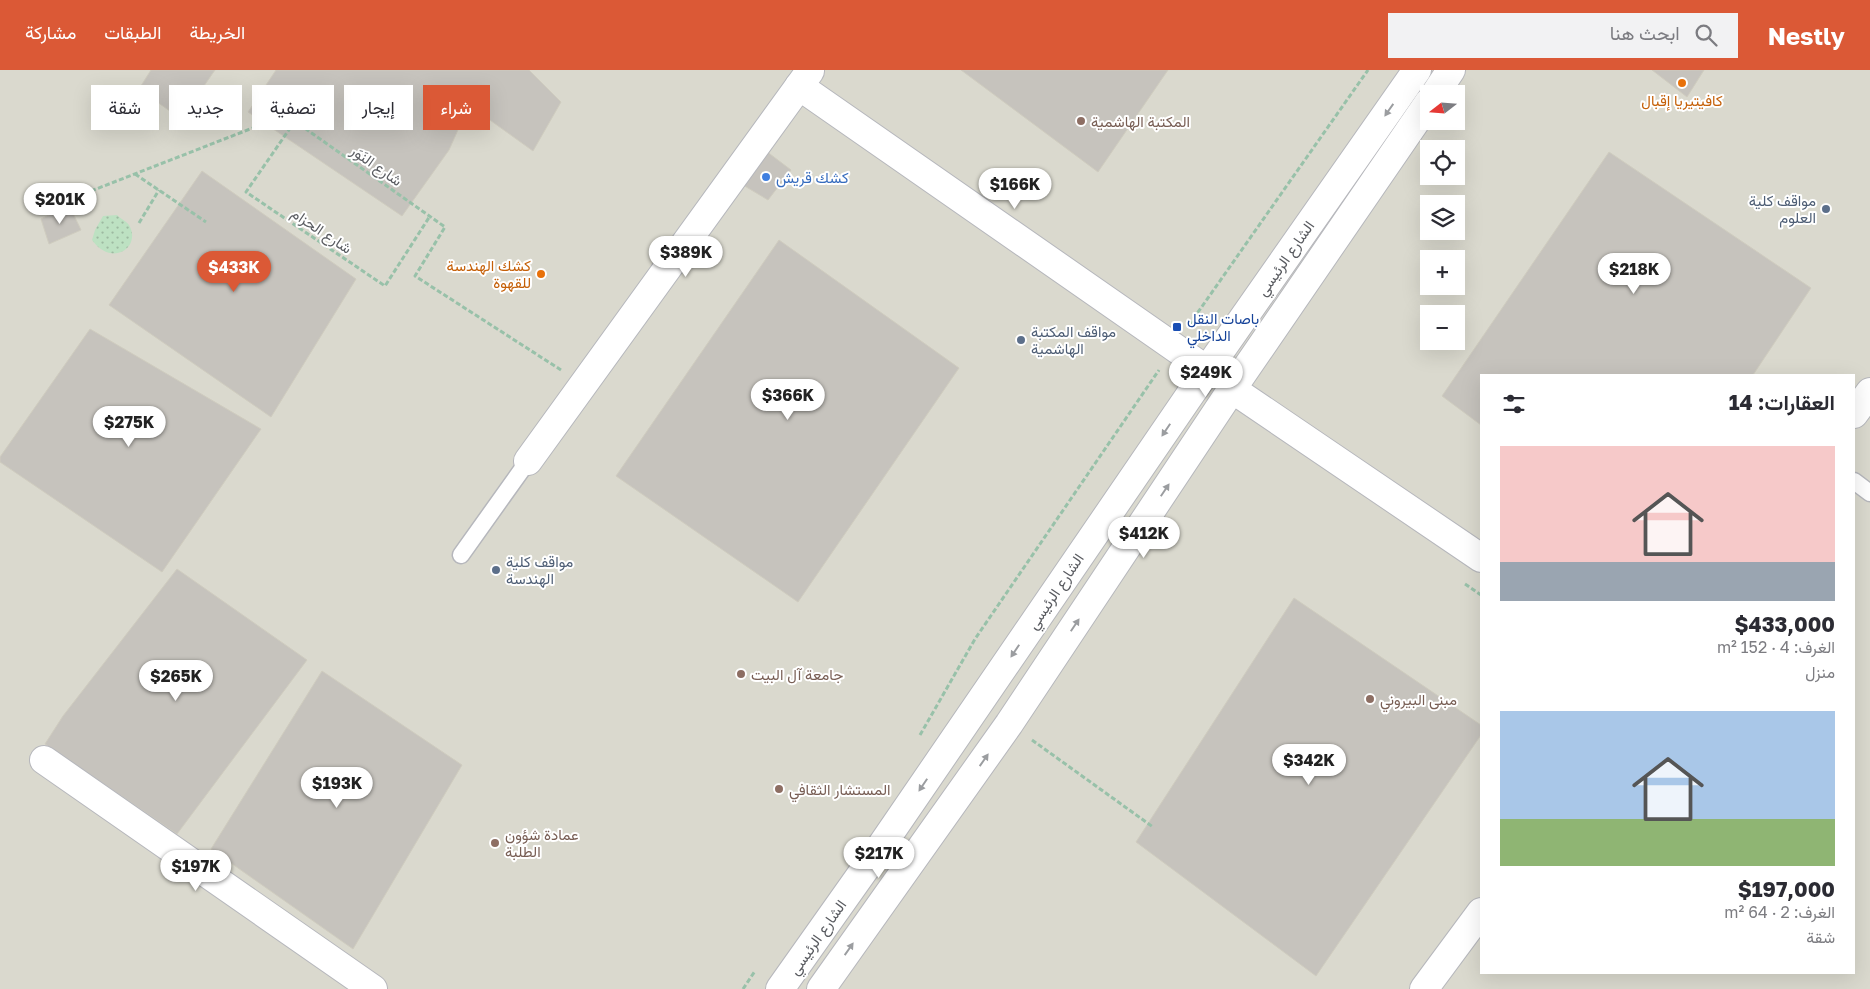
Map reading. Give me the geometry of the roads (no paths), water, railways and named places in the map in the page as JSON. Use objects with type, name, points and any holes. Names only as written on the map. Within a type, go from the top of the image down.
[{"type":"street","name":"الشارع الرئيسي","points":[[780,989],[877,852],[1207,370],[1416,70]]},
{"type":"street","points":[[1441,85],[1451,70]]},
{"type":"street","points":[[528,461],[805,78],[1207,370]]},
{"type":"street","name":"الشارع الرئيسي","points":[[821,989],[1009,724],[1232,389],[1420,115]]},
{"type":"street","points":[[1232,335],[1257,353]]},
{"type":"street","points":[[1232,389],[1480,557]]},
{"type":"street","points":[[1181,408],[1208,425]]},
{"type":"street","points":[[44,760],[373,989]]},
{"type":"street","points":[[877,852],[905,870]]},
{"type":"street","points":[[1424,989],[1480,913]]},
{"type":"lane","points":[[461,555],[528,461]]},
{"type":"lane","points":[[1855,482],[1870,493]]},
{"type":"place","name":"كافيتيريا إقبال","points":[[1682,83]]},
{"type":"place","name":"المكتبة الهاشمية","points":[[1081,121]]},
{"type":"place","name":"كشك قريش","points":[[766,177]]},
{"type":"place","name":"مواقف كلية العلوم","points":[[1826,209]]},
{"type":"place","name":"كشك الهندسة للقهوة","points":[[541,274]]},
{"type":"place","name":"باصات النقل الداخلي","points":[[1177,327]]},
{"type":"place","name":"مواقف المكتبة الهاشمية","points":[[1021,340]]},
{"type":"place","name":"مواقف كلية الهندسة","points":[[496,570]]},
{"type":"place","name":"جامعة آل البيت","points":[[741,674]]},
{"type":"place","name":"مبنى البيروني","points":[[1370,699]]},
{"type":"place","name":"المستشار الثقافي","points":[[779,789]]},
{"type":"place","name":"عمادة شؤون الطلبة","points":[[495,843]]}]
